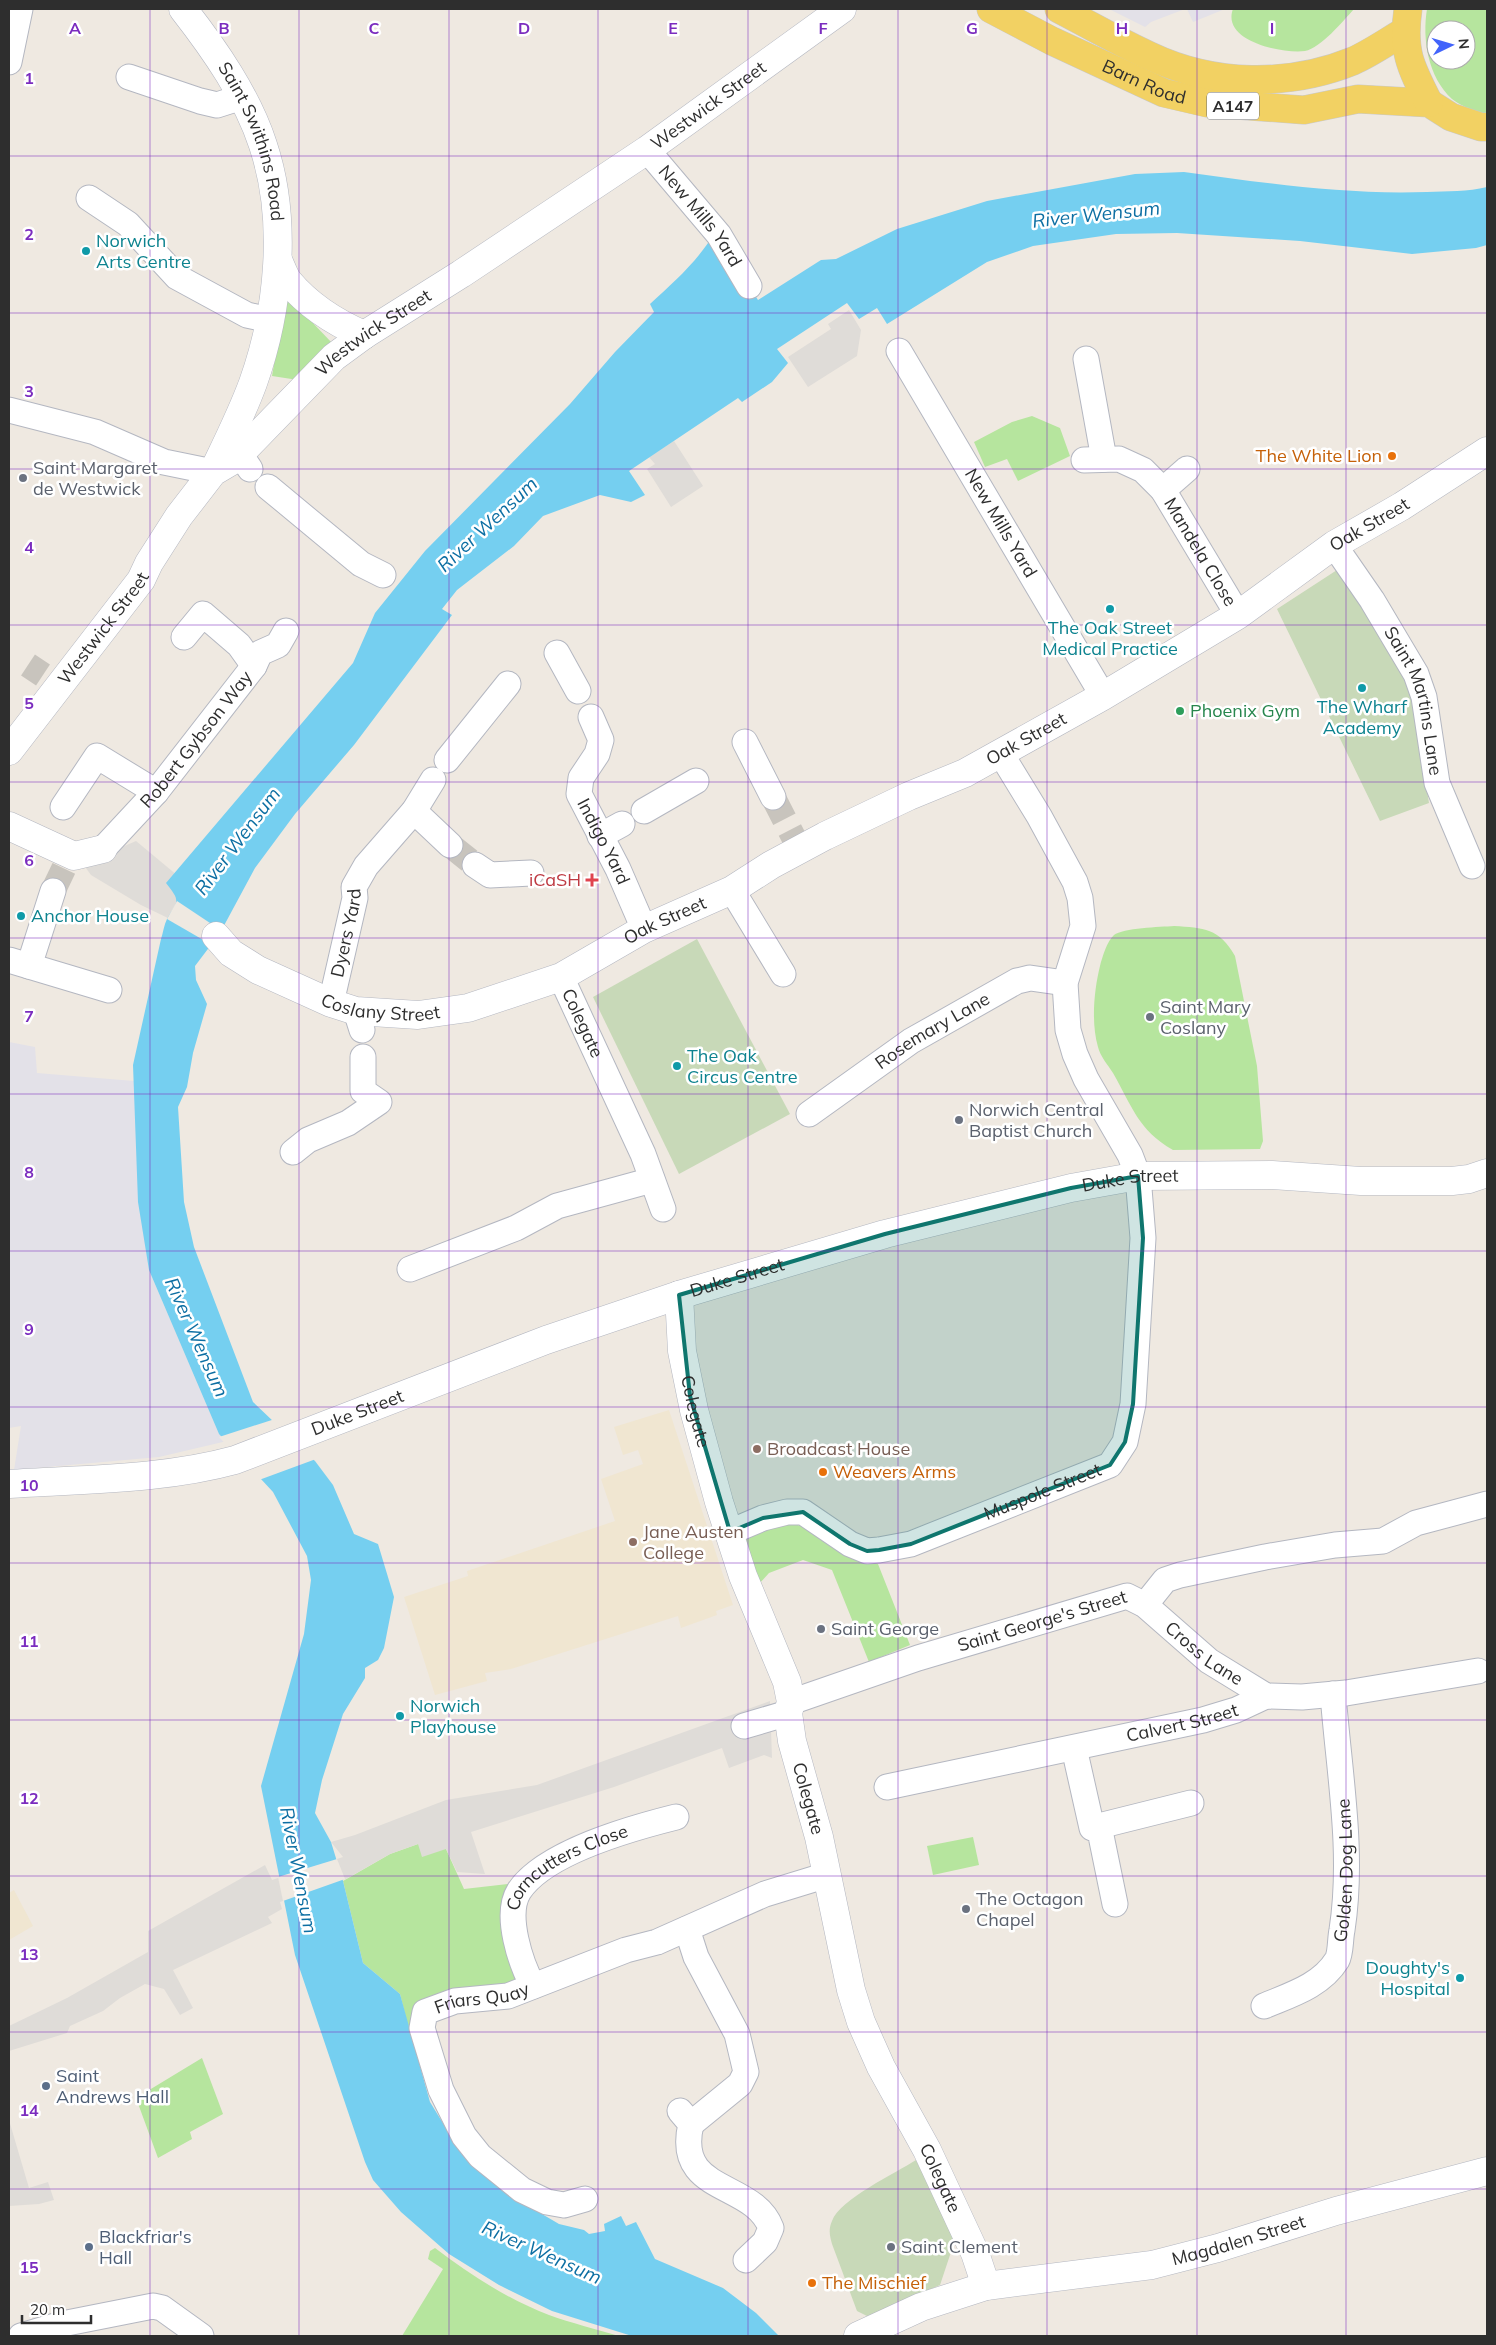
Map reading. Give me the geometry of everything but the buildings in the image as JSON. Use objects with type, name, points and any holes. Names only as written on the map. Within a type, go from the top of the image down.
[{"type":"main road","name":"Barn Road","points":[[992,9],[1052,41],[1164,93],[1207,104],[1304,110],[1358,99],[1428,103],[1451,117],[1485,129]]},
{"type":"main road","name":"Barn Road","points":[[1059,9],[1151,57],[1182,68],[1229,79],[1304,77],[1354,60],[1407,20]]},
{"type":"main road","name":"Barn Road","points":[[1407,20],[1409,65],[1428,103]]},
{"type":"street","points":[[9,62],[20,9]]},
{"type":"street","name":"Saint Swithins Road","points":[[183,9],[232,77],[263,146],[275,196],[278,260],[270,320],[253,383],[213,472]]},
{"type":"street","name":"Westwick Street","points":[[9,751],[141,580],[148,563],[179,516],[213,472],[245,462],[334,357],[364,335],[461,274],[647,150],[838,10]]},
{"type":"street","points":[[129,76],[200,101],[217,105],[242,98]]},
{"type":"street","name":"New Mills Yard","points":[[647,150],[719,235],[749,286]]},
{"type":"street","points":[[89,198],[128,224],[176,276],[247,315],[270,320]]},
{"type":"street","name":"Saint Swithins Road","points":[[278,260],[287,280],[321,311],[341,325],[364,335]]},
{"type":"street","name":"New Mills Yard","points":[[900,351],[1103,696]]},
{"type":"street","name":"Mandela Close","points":[[1086,359],[1094,459],[1120,459],[1143,470],[1163,490],[1238,615]]},
{"type":"street","points":[[9,410],[95,432],[164,462],[213,472]]},
{"type":"street","name":"Oak Street","points":[[561,977],[644,929],[732,890],[771,865],[797,844],[825,836],[965,773],[1103,696],[1266,597],[1334,545],[1481,457]]},
{"type":"street","name":"Mandela Close","points":[[1163,490],[1186,469]]},
{"type":"street","points":[[268,487],[361,564],[383,576]]},
{"type":"street","name":"Saint Martins Lane","points":[[1334,545],[1372,600],[1416,674],[1424,697],[1437,784],[1472,866]]},
{"type":"street","points":[[184,637],[203,614],[238,645],[254,666]]},
{"type":"street","name":"Robert Gybson Way","points":[[103,849],[156,792],[254,666],[260,653],[278,645],[286,631]]},
{"type":"street","points":[[557,653],[578,691]]},
{"type":"street","points":[[447,760],[508,684]]},
{"type":"street","name":"Indigo Yard","points":[[591,717],[601,740],[597,754],[581,778],[580,794],[644,929]]},
{"type":"street","points":[[745,742],[773,797]]},
{"type":"street","points":[[1000,754],[1039,816],[1075,882],[1080,898],[1083,926],[1065,983]]},
{"type":"street","points":[[64,807],[97,756],[156,792]]},
{"type":"street","name":"Dyers Yard","points":[[331,1003],[355,898],[354,887],[366,866],[414,811],[433,780]]},
{"type":"street","points":[[644,811],[696,780]]},
{"type":"street","points":[[414,811],[450,845]]},
{"type":"street","points":[[600,836],[622,824]]},
{"type":"street","points":[[9,826],[70,861],[103,849]]},
{"type":"street","points":[[475,865],[490,875],[531,873]]},
{"type":"street","points":[[732,890],[782,974]]},
{"type":"street","points":[[53,891],[19,963],[109,990]]},
{"type":"street","name":"Coslany Street","points":[[216,936],[231,954],[258,970],[331,1003],[359,1021],[468,1008],[561,977]]},
{"type":"street","name":"Colegate","points":[[561,977],[638,1143],[663,1209]]},
{"type":"street","name":"Rosemary Lane","points":[[809,1114],[912,1041],[1016,981],[1030,978],[1065,983]]},
{"type":"street","name":"Muspole Street","points":[[730,1532],[764,1518],[787,1512],[803,1512],[850,1544],[867,1551],[911,1544],[1110,1465],[1125,1442],[1133,1404],[1143,1238],[1138,1176],[1130,1155],[1086,1079],[1075,1054],[1068,1030],[1065,983]]},
{"type":"street","points":[[293,1152],[308,1140],[348,1123],[379,1102],[363,1091],[363,1057]]},
{"type":"street","name":"Duke Street","points":[[9,1484],[173,1473],[203,1469],[241,1458],[546,1340],[679,1295],[885,1234],[1071,1188],[1138,1176],[1272,1175],[1361,1181],[1452,1181],[1468,1179],[1487,1173]]},
{"type":"street","points":[[410,1269],[516,1228],[558,1206],[652,1180]]},
{"type":"street","name":"Colegate","points":[[679,1295],[682,1351],[690,1396],[719,1502],[752,1600],[787,1682],[792,1741],[827,1875],[851,1990],[862,2022],[892,2089],[927,2150],[975,2253],[986,2286]]},
{"type":"street","name":"Saint George's Street","points":[[744,1726],[918,1658],[1108,1600],[1127,1596],[1145,1605],[1165,1580],[1180,1575],[1250,1559],[1335,1545],[1383,1541],[1416,1523],[1487,1504]]},
{"type":"street","name":"Cross Lane","points":[[1145,1605],[1209,1661],[1266,1696]]},
{"type":"street","name":"Calvert Street","points":[[887,1787],[1203,1720],[1236,1710],[1266,1696],[1302,1697],[1333,1694],[1478,1671]]},
{"type":"street","name":"Golden Dog Lane","points":[[1264,2006],[1297,1992],[1318,1980],[1337,1959],[1346,1902],[1345,1829],[1333,1694]]},
{"type":"street","points":[[1074,1748],[1092,1828],[1191,1804]]},
{"type":"street","name":"Corncutters Close","points":[[533,1986],[524,1969],[516,1940],[512,1914],[518,1892],[536,1873],[576,1850],[638,1827],[676,1817]]},
{"type":"street","points":[[1099,1826],[1115,1904]]},
{"type":"street","name":"Friars Quay","points":[[586,2199],[564,2206],[548,2202],[522,2190],[480,2156],[464,2136],[453,2117],[427,2049],[422,2028],[425,2012],[455,2001],[508,1996],[626,1950],[657,1942],[720,1912],[765,1894],[827,1875]]},
{"type":"street","points":[[687,1929],[696,1957],[738,2034],[746,2072],[740,2084],[686,2118],[687,2142],[694,2167],[707,2179],[751,2205],[768,2220],[771,2228],[765,2242],[746,2260]]},
{"type":"street","name":"Magdalen Street","points":[[858,2336],[921,2307],[986,2286],[1152,2265],[1218,2248],[1336,2211],[1487,2171]]},
{"type":"street","points":[[21,2336],[62,2324],[144,2308],[169,2301],[201,2336]]},
{"type":"highlighted area","points":[[1138,1176],[1143,1238],[1133,1404],[1125,1442],[1110,1465],[911,1544],[879,1550],[867,1551],[850,1544],[803,1512],[763,1518],[730,1532],[690,1396],[679,1295],[885,1234],[1071,1188]]},
{"type":"shaded area","points":[[1109,9],[1185,9],[1151,22],[1145,27]]},
{"type":"shaded area","points":[[1187,9],[1225,9],[1193,22]]},
{"type":"shaded area","points":[[849,310],[861,330],[857,356],[808,387],[788,357],[831,329],[828,324]]},
{"type":"shaded area","points":[[674,441],[703,486],[671,507],[647,469],[655,464],[649,457]]},
{"type":"shaded area","points":[[136,841],[178,876],[182,898],[172,920],[141,905],[91,875],[83,864]]},
{"type":"shaded area","points":[[9,1042],[35,1047],[37,1073],[134,1081],[149,1270],[219,1434],[227,1441],[159,1457],[14,1470],[21,1426],[9,1428]]},
{"type":"shaded area","name":"Jane Austen College","points":[[669,1410],[733,1605],[716,1611],[717,1615],[681,1628],[678,1616],[511,1669],[485,1673],[487,1681],[435,1695],[404,1597],[468,1576],[467,1571],[615,1521],[601,1479],[643,1464],[638,1450],[623,1455],[614,1427]]},
{"type":"shaded area","points":[[770,1701],[772,1758],[764,1755],[729,1768],[722,1748],[614,1787],[471,1832],[485,1874],[457,1872],[446,1849],[422,1857],[418,1844],[390,1854],[348,1878],[280,1902],[282,1909],[268,1917],[272,1923],[173,1970],[193,2008],[180,2015],[164,1989],[145,1984],[120,1998],[103,2011],[70,2026],[67,2033],[9,2051],[9,2026],[67,1998],[148,1952],[148,1931],[265,1865],[272,1880],[343,1857],[331,1842],[355,1835],[446,1800],[537,1785]]},
{"type":"shaded area","points":[[14,1890],[33,1926],[9,1940],[9,1893]]},
{"type":"shaded area","points":[[9,2120],[29,2188],[48,2182],[54,2200],[39,2204],[9,2206]]},
{"type":"green space","points":[[1233,9],[1354,9],[1318,45],[1305,51],[1295,51],[1269,47],[1244,37],[1236,29],[1232,20]]},
{"type":"green space","points":[[1427,9],[1487,9],[1487,115],[1452,99],[1437,80],[1432,70],[1476,70],[1476,20],[1426,20]]},
{"type":"green space","points":[[286,295],[333,344],[298,380],[272,376]]},
{"type":"green space","points":[[1032,416],[1060,428],[1070,456],[1018,481],[1007,459],[985,467],[974,442],[1012,422]]},
{"type":"green space","points":[[1337,570],[1373,622],[1397,663],[1413,705],[1419,738],[1429,803],[1380,821],[1277,609]]},
{"type":"green space","points":[[1174,926],[1210,931],[1223,940],[1235,956],[1257,1066],[1263,1141],[1260,1149],[1173,1150],[1144,1126],[1131,1107],[1099,1050],[1094,1017],[1096,985],[1100,966],[1109,941],[1114,935],[1125,931]]},
{"type":"green space","points":[[697,939],[790,1114],[679,1174],[593,997]]},
{"type":"green space","points":[[785,1521],[804,1527],[846,1552],[878,1564],[910,1645],[869,1662],[832,1570],[803,1560],[769,1573],[759,1584],[743,1544],[751,1531]]},
{"type":"green space","points":[[973,1837],[979,1865],[933,1875],[927,1846]]},
{"type":"green space","points":[[418,1844],[446,1849],[464,1889],[517,1883],[533,1986],[455,2001],[422,2028],[409,2030],[400,1994],[363,1963],[343,1881],[390,1854]]},
{"type":"green space","points":[[202,2058],[223,2114],[190,2132],[192,2139],[158,2158],[136,2098]]},
{"type":"green space","points":[[916,2160],[955,2240],[940,2285],[867,2316],[857,2311],[832,2244],[830,2227],[837,2213],[857,2195]]},
{"type":"green space","points":[[435,2248],[476,2277],[519,2302],[557,2318],[619,2336],[402,2336],[443,2269],[428,2259],[430,2251]]},
{"type":"water","name":"River Wensum","points":[[1184,172],[1305,187],[1366,192],[1450,191],[1487,187],[1487,245],[1476,248],[1412,254],[1300,241],[1177,233],[1116,234],[1033,246],[987,262],[887,324],[877,308],[859,319],[847,303],[777,349],[788,363],[772,382],[742,402],[738,398],[629,471],[645,495],[631,502],[600,495],[543,516],[514,546],[457,590],[442,609],[452,615],[354,745],[295,814],[255,868],[220,933],[195,966],[196,980],[207,1004],[193,1053],[187,1087],[178,1107],[184,1202],[194,1247],[253,1402],[315,1461],[333,1485],[354,1534],[378,1544],[394,1597],[384,1648],[378,1660],[365,1668],[365,1678],[343,1714],[322,1780],[315,1813],[331,1842],[343,1881],[363,1963],[400,1994],[430,2102],[449,2133],[530,2207],[559,2224],[584,2230],[589,2234],[605,2231],[604,2224],[621,2216],[626,2226],[636,2222],[655,2259],[723,2288],[756,2313],[779,2336],[632,2336],[552,2311],[499,2285],[449,2254],[401,2212],[373,2180],[365,2162],[295,1955],[261,1786],[304,1634],[311,1580],[307,1556],[273,1492],[219,1434],[149,1270],[138,1202],[133,1065],[164,926],[176,901],[174,894],[166,883],[353,663],[375,613],[425,551],[570,404],[615,352],[654,312],[650,304],[694,261],[715,232],[758,300],[821,260],[836,259],[897,229],[987,201],[1135,174]]},
{"type":"pier","points":[[177,901],[219,929],[212,945],[167,919]]},
{"type":"pier","points":[[275,1419],[316,1459],[259,1480],[219,1437]]},
{"type":"pier","points":[[337,1859],[345,1879],[283,1901],[278,1877]]},
{"type":"tunnel","points":[[28,665],[43,675]]},
{"type":"tunnel","points":[[773,797],[794,838]]},
{"type":"tunnel","points":[[450,845],[475,865]]},
{"type":"tunnel","points":[[53,891],[65,866]]},
{"type":"place","name":"Norwich Arts Centre","points":[[86,251]]},
{"type":"place","name":"The White Lion","points":[[1392,456]]},
{"type":"place","name":"Saint Margaret de Westwick","points":[[23,478]]},
{"type":"place","name":"The Oak Street Medical Practice","points":[[1110,609]]},
{"type":"place","name":"The Wharf Academy","points":[[1362,688]]},
{"type":"place","name":"Phoenix Gym","points":[[1180,711]]},
{"type":"place","name":"iCaSH","points":[[592,880]]},
{"type":"place","name":"Anchor House","points":[[21,916]]},
{"type":"place","name":"Saint Mary Coslany","points":[[1150,1017]]},
{"type":"place","name":"The Oak Circus Centre","points":[[677,1066]]},
{"type":"place","name":"Norwich Central Baptist Church","points":[[959,1120]]},
{"type":"place","name":"Broadcast House","points":[[757,1449]]},
{"type":"place","name":"Weavers Arms","points":[[823,1472]]},
{"type":"place","name":"Jane Austen College","points":[[633,1542]]},
{"type":"place","name":"Saint George","points":[[821,1629]]},
{"type":"place","name":"Norwich Playhouse","points":[[400,1716]]},
{"type":"place","name":"The Octagon Chapel","points":[[966,1909]]},
{"type":"place","name":"Doughty's Hospital","points":[[1460,1978]]},
{"type":"place","name":"Saint Andrews Hall","points":[[46,2086]]},
{"type":"place","name":"Blackfriar's Hall","points":[[89,2247]]},
{"type":"place","name":"Saint Clement","points":[[891,2247]]},
{"type":"place","name":"The Mischief","points":[[812,2283]]}]
